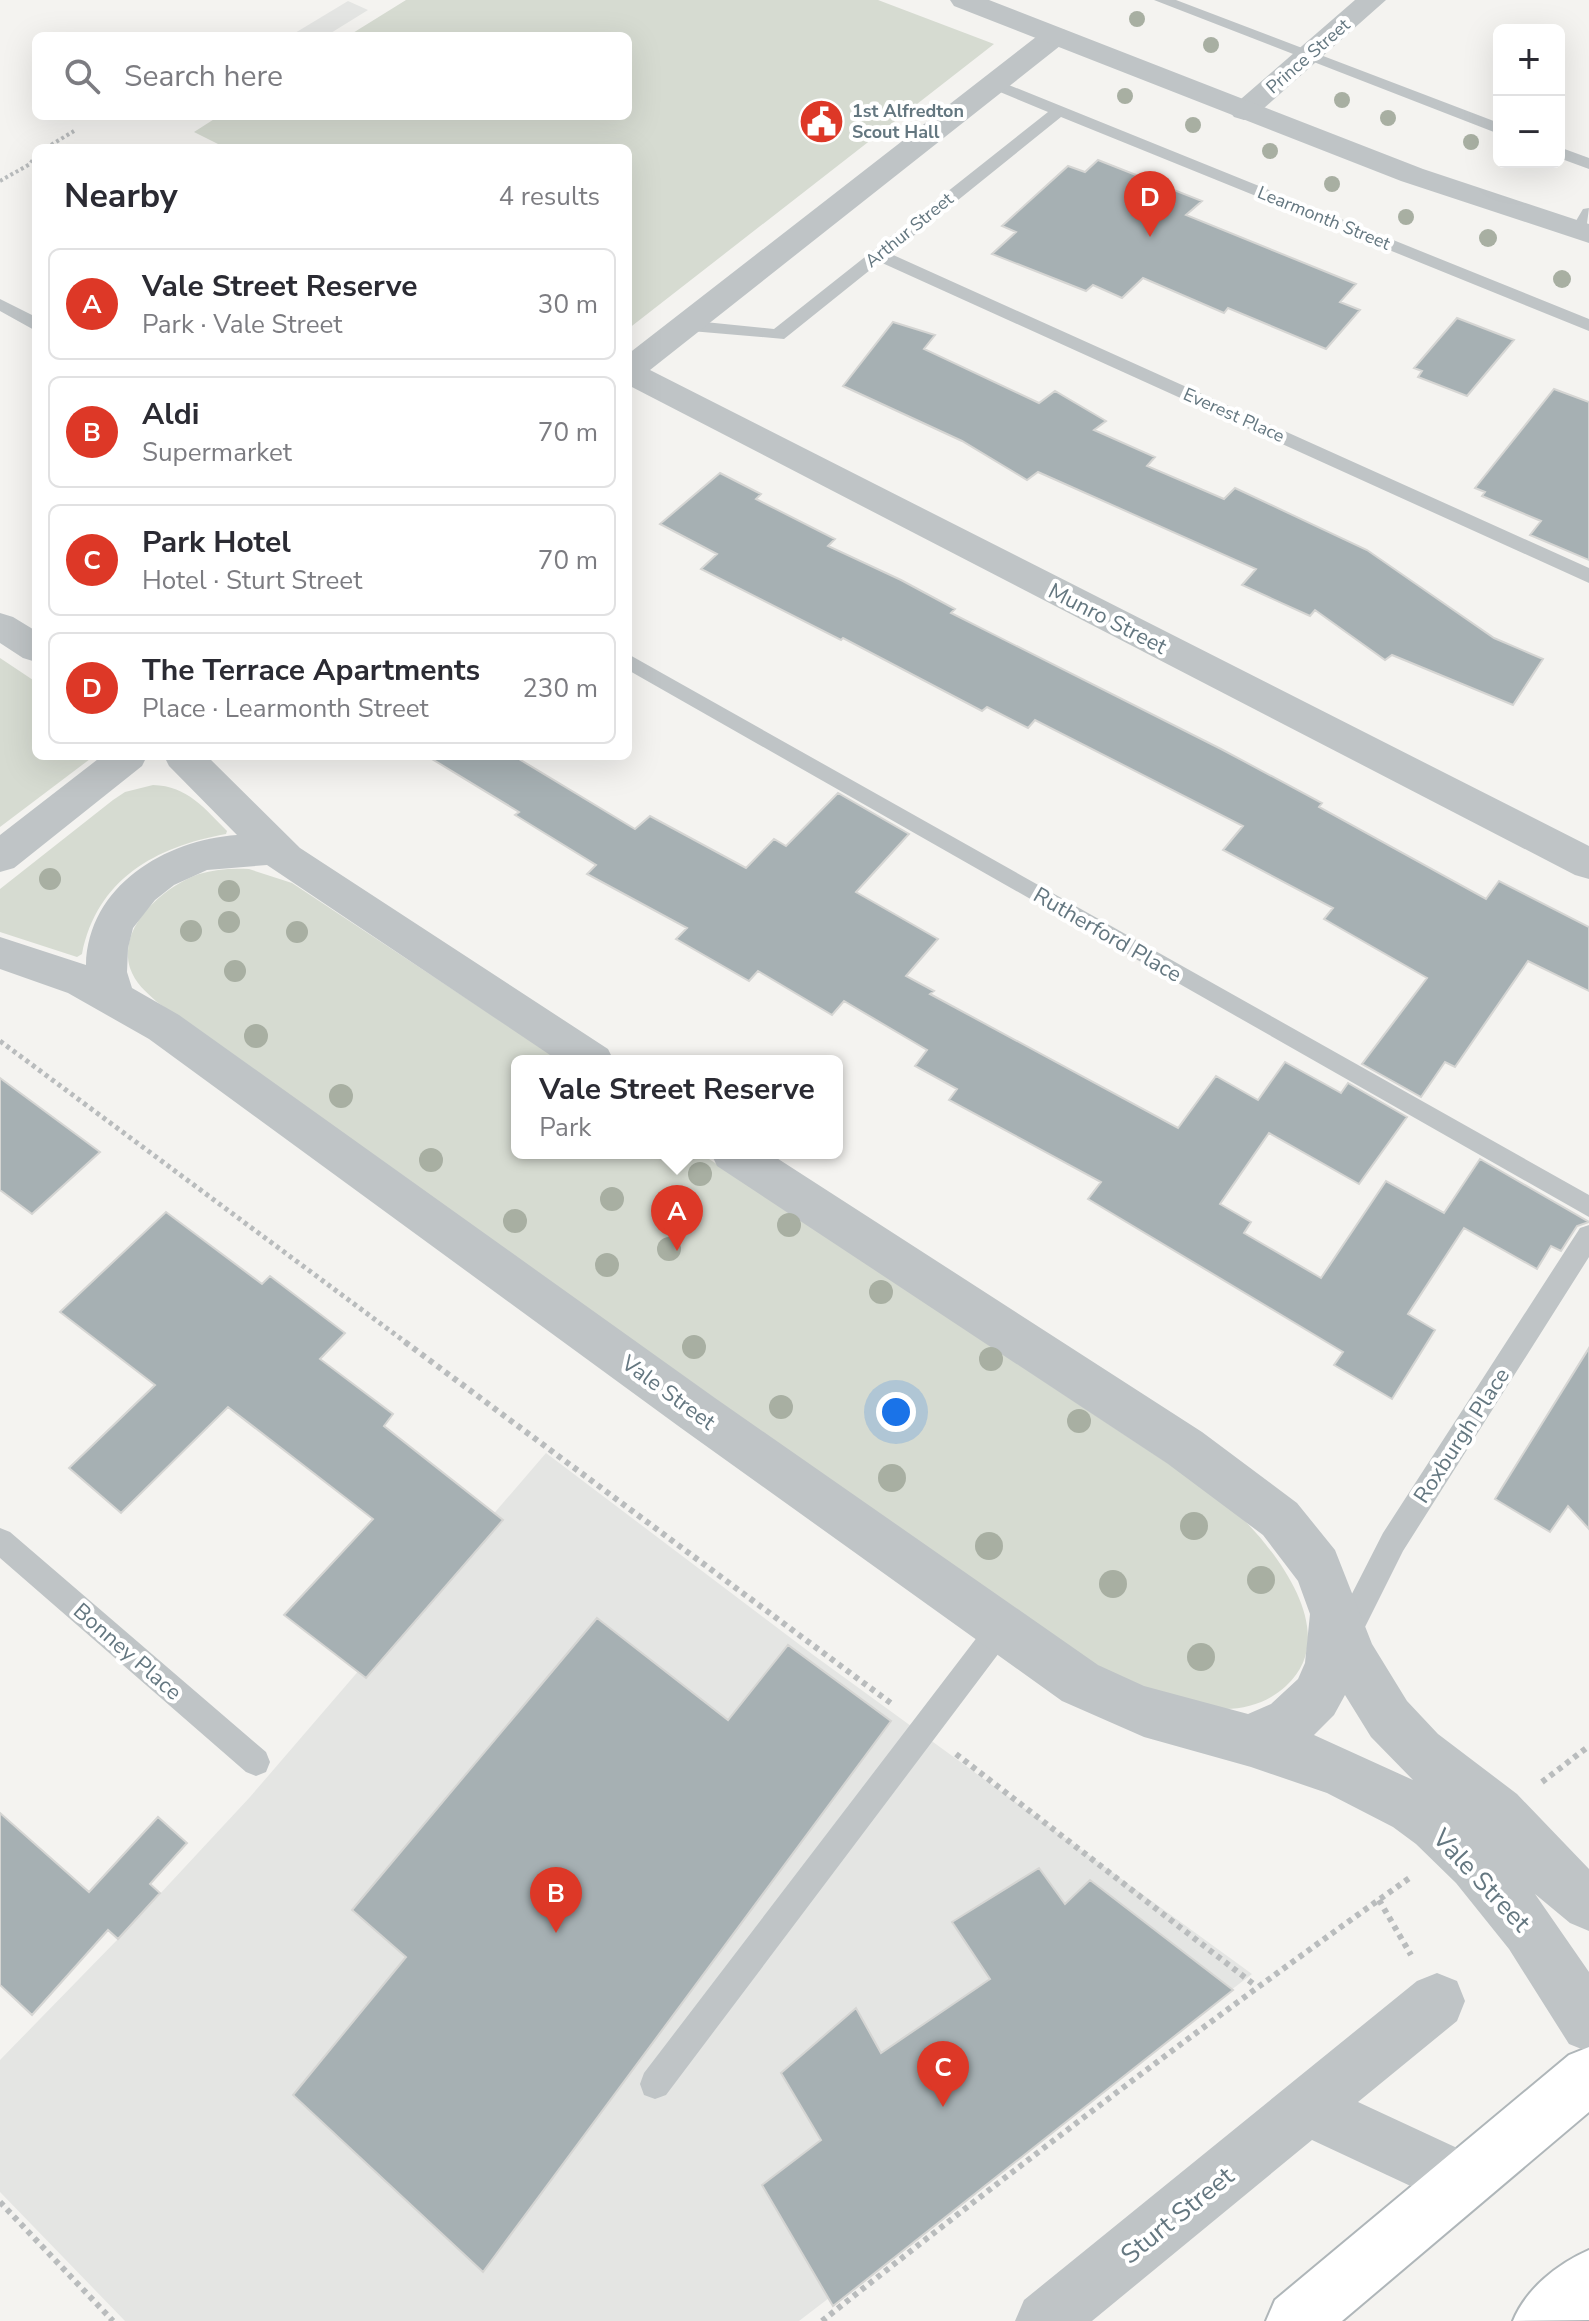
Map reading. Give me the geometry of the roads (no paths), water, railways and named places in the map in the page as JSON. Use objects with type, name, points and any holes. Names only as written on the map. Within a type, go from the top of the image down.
[{"type":"main road","points":[[1296,2321],[1589,2075]]},
{"type":"main road","points":[[1543,2321],[1589,2280]]},
{"type":"street","points":[[964,0],[1412,175],[1585,226]]},
{"type":"street","name":"Prince Street","points":[[1244,111],[1372,0]]},
{"type":"street","points":[[632,368],[1055,36]]},
{"type":"street","points":[[1412,175],[1589,262]]},
{"type":"street","name":"Munro Street","points":[[632,373],[1589,864]]},
{"type":"street","points":[[0,626],[32,646]]},
{"type":"street","points":[[0,857],[123,760]]},
{"type":"street","points":[[187,760],[277,850],[304,872],[584,1055]]},
{"type":"street","points":[[113,996],[107,979],[107,941],[119,912],[138,890],[177,864],[204,855],[277,850]]},
{"type":"street","name":"Vale Street","points":[[0,953],[68,974],[113,996],[195,1049],[1080,1683],[1124,1706],[1164,1720],[1249,1740],[1375,1789],[1424,1818],[1455,1843],[1526,1926],[1589,2024]]},
{"type":"street","points":[[742,1159],[1185,1448],[1280,1519],[1317,1567],[1363,1680],[1389,1719],[1420,1752],[1498,1813],[1554,1875],[1589,1904]]},
{"type":"street","points":[[1249,1740],[1297,1720],[1316,1696],[1330,1669],[1338,1624]]},
{"type":"street","name":"Sturt Street","points":[[1045,2321],[1437,2001]]},
{"type":"street","points":[[1309,2108],[1462,2181]]},
{"type":"lane","points":[[1162,0],[1493,127]]},
{"type":"lane","points":[[994,84],[1059,111]]},
{"type":"lane","name":"Arthur Street","points":[[685,326],[778,335],[1059,111]]},
{"type":"lane","name":"Learmonth Street","points":[[1059,111],[1589,325]]},
{"type":"lane","points":[[1565,154],[1589,164]]},
{"type":"lane","name":"Everest Place","points":[[879,255],[1589,576]]},
{"type":"lane","points":[[0,304],[32,323]]},
{"type":"lane","name":"Rutherford Place","points":[[632,663],[1589,1207]]},
{"type":"lane","name":"Roxburgh Place","points":[[1338,1624],[1371,1581],[1589,1236]]},
{"type":"lane","name":"Bonney Place","points":[[0,1541],[256,1762]]},
{"type":"lane","points":[[655,2084],[1001,1628]]},
{"type":"place","name":"1st Alfredton Scout Hall","points":[[821,121]]},
{"type":"place","name":"The Terrace Apartments","points":[[1150,237]]},
{"type":"place","name":"Vale Street Reserve","points":[[677,1251]]},
{"type":"place","name":"Aldi","points":[[556,1933]]},
{"type":"place","name":"Park Hotel","points":[[943,2107]]}]
